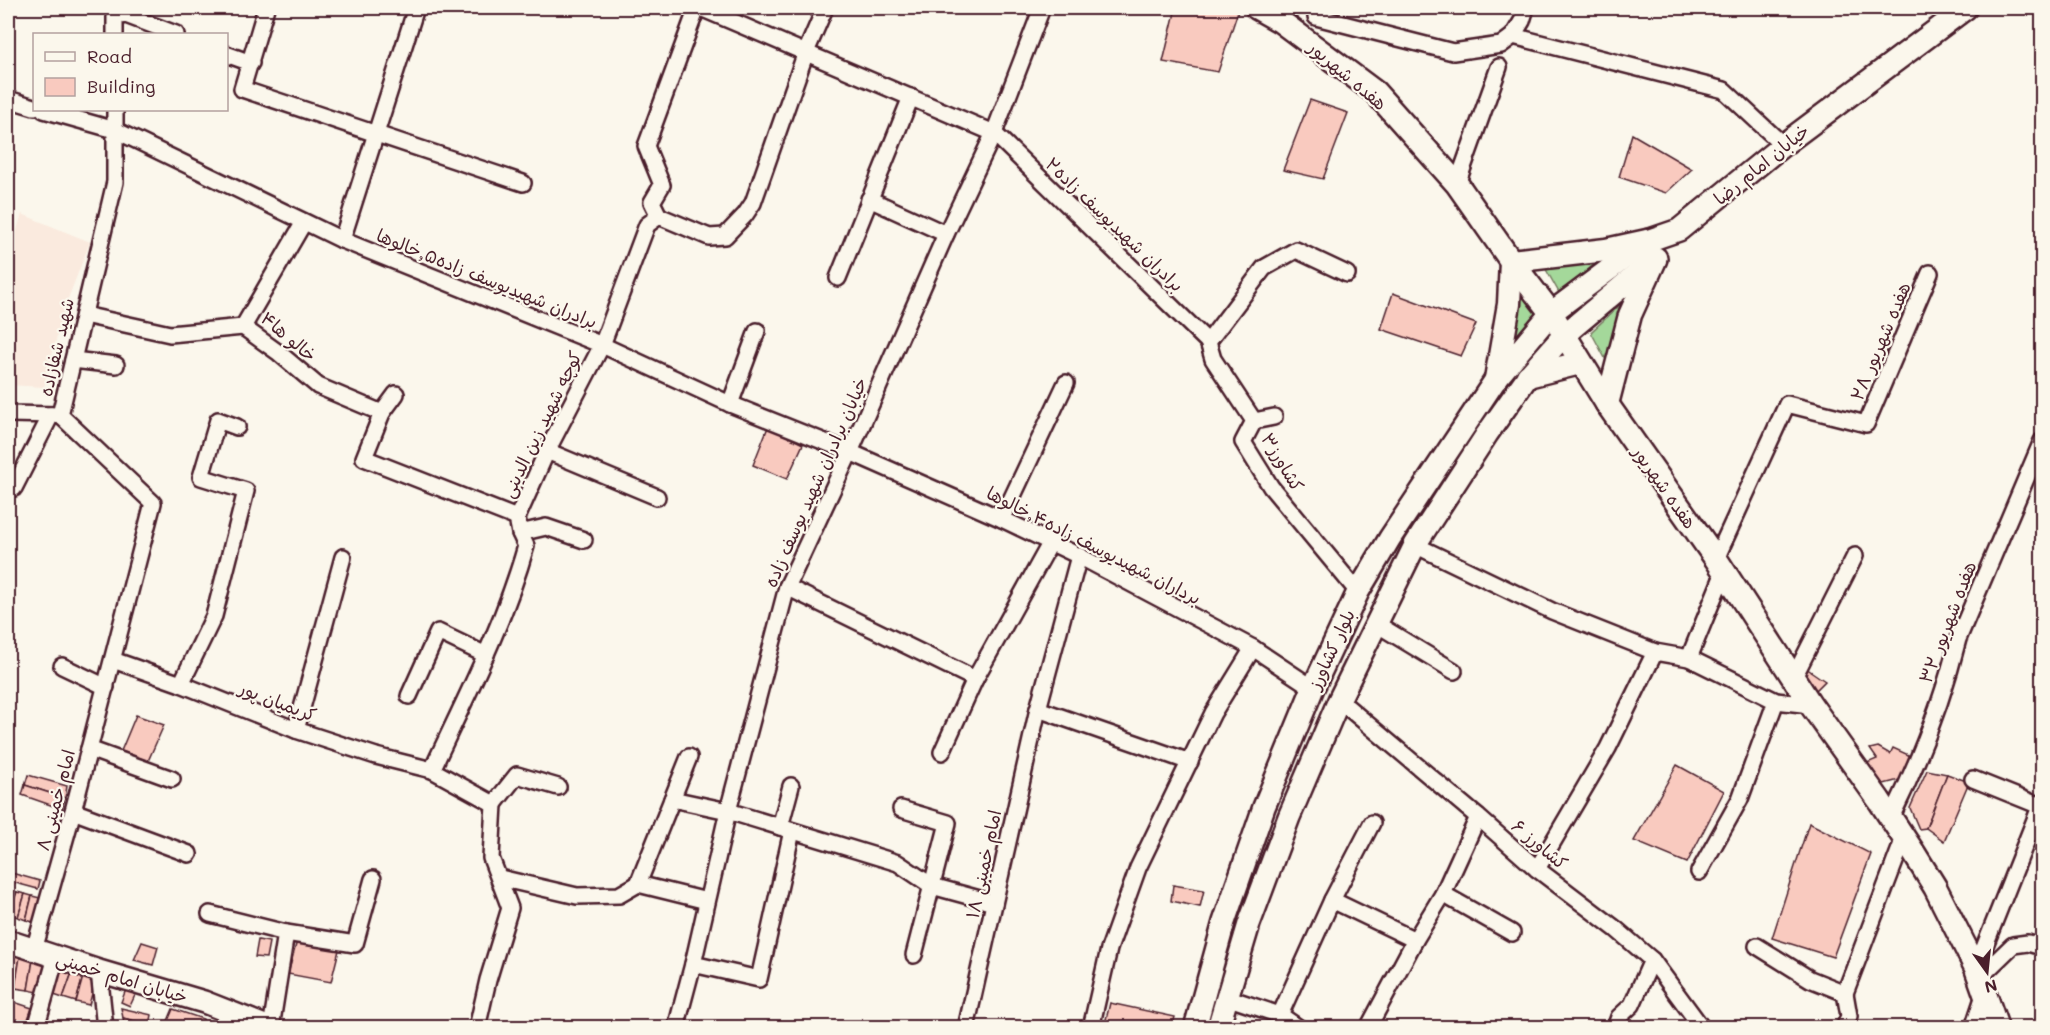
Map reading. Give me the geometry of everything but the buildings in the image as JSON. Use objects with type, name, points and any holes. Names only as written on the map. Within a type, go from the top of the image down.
[{"type":"main road","name":"هفده شهریور","points":[[1257,8],[1280,21],[1375,92],[1457,184],[1551,313],[1606,404],[1720,565],[1793,679],[1904,838],[1935,888],[1980,979],[1997,1028]]},
{"type":"main road","name":"خیابان امام رضا","points":[[1551,313],[1679,230],[1783,145],[1966,8]]},
{"type":"main road","points":[[1580,363],[1556,368],[1527,379],[1501,372],[1509,304],[1511,261],[1606,250],[1651,250],[1630,315],[1606,404]]},
{"type":"main road","name":"بلوار کشاورز","points":[[1218,1028],[1249,924],[1289,817],[1340,700],[1415,545],[1487,434],[1527,379],[1564,335],[1651,250]]},
{"type":"main road","name":"بلوار کشاورز","points":[[1196,1028],[1224,922],[1264,807],[1313,688],[1358,592],[1390,537],[1501,372],[1551,313]]},
{"type":"main road","name":"خیابان امام خمینی","points":[[8,941],[204,1002],[271,1028]]},
{"type":"street","points":[[266,8],[242,89],[523,183]]},
{"type":"street","points":[[342,240],[416,8]]},
{"type":"street","points":[[825,8],[806,52],[753,203],[736,226],[725,236],[709,237],[659,216],[652,202],[662,185],[646,146],[699,8],[806,52],[994,133]]},
{"type":"street","name":"خیابان برادران شهید یوسف زاده","points":[[676,1028],[728,811],[787,587],[994,133],[1042,8]]},
{"type":"street","points":[[1307,41],[1317,12],[1453,52],[1501,45],[1513,36],[1522,21],[1526,8]]},
{"type":"street","points":[[115,33],[115,9],[174,33]]},
{"type":"street","points":[[1513,36],[1724,90],[1783,145]]},
{"type":"street","points":[[228,55],[251,63]]},
{"type":"street","points":[[1457,184],[1499,67]]},
{"type":"street","points":[[838,278],[911,97]]},
{"type":"street","points":[[8,99],[33,107]]},
{"type":"street","name":"برادران شهیدیوسف زاده۵,خالوها","points":[[48,111],[115,130],[342,240],[602,345],[730,404],[850,452]]},
{"type":"street","name":"شهید شفازاده","points":[[113,660],[153,503],[56,415],[74,360],[115,182],[115,111]]},
{"type":"street","name":"برادران شهیدیوسف زاده۲","points":[[994,133],[1208,342]]},
{"type":"street","points":[[869,200],[946,234]]},
{"type":"street","name":"کوچه شهید زین الدینی","points":[[432,770],[486,655],[517,580],[526,546],[518,526],[547,451],[602,345],[646,225],[659,216]]},
{"type":"street","name":"خالو ها۴","points":[[304,222],[243,327],[279,353],[318,386],[382,412]]},
{"type":"street","points":[[1208,342],[1264,268],[1296,250],[1347,274]]},
{"type":"street","name":"هفده شهریور ۲۸","points":[[1720,565],[1787,404],[1866,424],[1930,273]]},
{"type":"street","points":[[84,315],[170,334],[243,327]]},
{"type":"street","points":[[730,404],[758,331]]},
{"type":"street","name":"کشاورز۳","points":[[1208,342],[1213,359],[1254,421],[1243,442],[1271,487],[1358,592]]},
{"type":"street","points":[[74,360],[116,365]]},
{"type":"street","points":[[1002,519],[1066,383]]},
{"type":"street","points":[[396,394],[382,412],[364,458],[518,526],[546,527],[584,540]]},
{"type":"street","points":[[8,414],[56,415],[14,488]]},
{"type":"street","points":[[1254,421],[1274,417]]},
{"type":"street","points":[[181,684],[214,616],[246,490],[201,477],[218,420],[237,427]]},
{"type":"street","name":"هفده شهریور ۳۲","points":[[1891,818],[1924,742],[1952,665],[1958,639],[2043,441]]},
{"type":"street","points":[[547,451],[657,497]]},
{"type":"street","name":"برداران شهیدیوسف زاده۴,خالوها","points":[[850,452],[1002,519],[1079,556],[1253,648],[1313,688]]},
{"type":"street","points":[[942,752],[975,680],[1051,542]]},
{"type":"street","points":[[1415,545],[1552,611],[1655,652],[1689,658],[1776,701],[1811,705]]},
{"type":"street","name":"امام خمینی ۱۸","points":[[966,1028],[1038,709],[1079,556]]},
{"type":"street","points":[[1793,679],[1855,556]]},
{"type":"street","points":[[296,730],[343,557]]},
{"type":"street","points":[[1689,658],[1720,565]]},
{"type":"street","points":[[787,587],[975,680]]},
{"type":"street","points":[[1376,623],[1454,671]]},
{"type":"street","points":[[409,696],[438,632],[486,655]]},
{"type":"street","points":[[1091,1028],[1109,949],[1138,868],[1214,713],[1253,648]]},
{"type":"street","points":[[1537,869],[1608,748],[1655,652]]},
{"type":"street","name":"کریمیان پور","points":[[113,660],[181,684],[296,730],[376,756],[432,770],[494,804]]},
{"type":"street","name":"امام خمینی ۸","points":[[34,950],[113,660]]},
{"type":"street","points":[[62,666],[106,687]]},
{"type":"street","name":"کشاورز ۶","points":[[1340,700],[1478,816],[1537,869],[1616,929],[1652,960],[1702,1028]]},
{"type":"street","points":[[1699,872],[1740,799],[1776,701]]},
{"type":"street","points":[[1038,709],[1190,762]]},
{"type":"street","points":[[89,749],[172,779]]},
{"type":"street","points":[[500,878],[577,896],[620,895],[638,884],[689,757]]},
{"type":"street","points":[[477,1028],[488,980],[510,909],[491,858],[494,804],[517,775],[558,787]]},
{"type":"street","points":[[1973,779],[2041,804],[1980,979],[1973,1028]]},
{"type":"street","points":[[693,964],[759,979],[786,829],[791,786]]},
{"type":"street","points":[[672,799],[728,811],[898,863],[932,886],[994,903]]},
{"type":"street","points":[[901,809],[948,823],[915,955]]},
{"type":"street","points":[[73,811],[189,854]]},
{"type":"street","points":[[1368,1028],[1415,940],[1443,894],[1478,816]]},
{"type":"street","points":[[1280,1015],[1332,900],[1372,823]]},
{"type":"street","points":[[1844,1028],[1849,1016],[1845,993],[1904,838]]},
{"type":"street","points":[[210,914],[286,933],[355,944],[373,879]]},
{"type":"street","points":[[638,884],[707,901]]},
{"type":"street","points":[[1443,894],[1512,933]]},
{"type":"street","points":[[1332,900],[1415,940]]},
{"type":"street","points":[[271,1028],[286,933]]},
{"type":"street","points":[[1980,979],[2013,945],[2028,943],[2043,946]]},
{"type":"street","points":[[1757,946],[1810,979],[1845,993]]},
{"type":"street","points":[[36,1028],[56,957]]},
{"type":"street","points":[[1615,1028],[1618,1017],[1632,1005],[1652,960]]},
{"type":"street","points":[[99,971],[105,1028]]},
{"type":"street","points":[[1226,997],[1280,1015],[1299,1028]]},
{"type":"shaded area","points":[[22,214],[90,242],[64,309],[44,387],[8,385],[8,258]]},
{"type":"green space","points":[[1596,262],[1561,296],[1544,266]]},
{"type":"green space","points":[[1521,293],[1536,313],[1514,340]]},
{"type":"green space","points":[[1628,298],[1606,360],[1591,332]]}]
